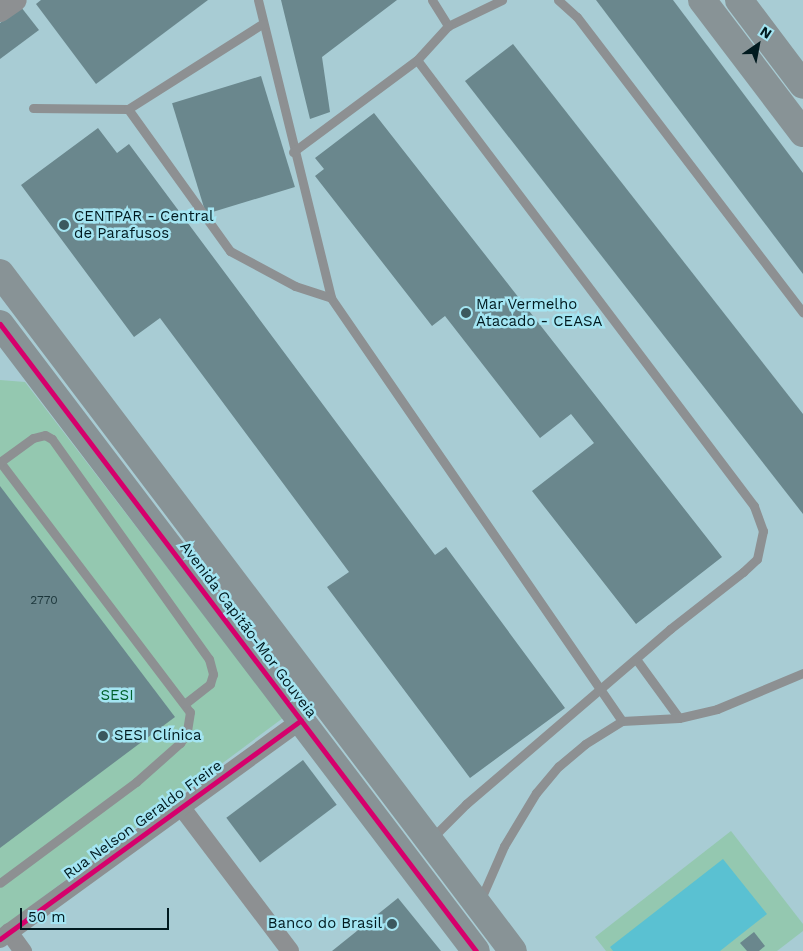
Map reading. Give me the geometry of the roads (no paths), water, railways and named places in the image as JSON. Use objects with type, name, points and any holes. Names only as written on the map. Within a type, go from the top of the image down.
[{"type":"main road","points":[[702,0],[803,133]]},
{"type":"main road","points":[[739,0],[803,85]]},
{"type":"main road","name":"Avenida Capitão-Mor Gouveia","points":[[0,273],[513,951]]},
{"type":"main road","name":"Avenida Capitão-Mor Gouveia","points":[[0,324],[476,951]]},
{"type":"main road","points":[[47,386],[93,395]]},
{"type":"street","points":[[0,11],[16,0]]},
{"type":"street","name":"Rua Nelson Geraldo Freire","points":[[4,935],[182,808],[301,720]]},
{"type":"street","points":[[182,808],[290,951]]},
{"type":"street","points":[[4,935],[23,951]]},
{"type":"lane","points":[[258,0],[293,152],[331,298],[460,491],[602,689],[622,721]]},
{"type":"lane","points":[[432,0],[448,26]]},
{"type":"lane","points":[[293,152],[417,60],[448,26],[502,0]]},
{"type":"lane","points":[[558,0],[577,17],[803,313]]},
{"type":"lane","points":[[33,108],[128,109],[262,24]]},
{"type":"lane","points":[[417,60],[760,519],[762,548],[757,559],[466,804],[430,841]]},
{"type":"lane","points":[[128,109],[230,251],[295,286],[331,298]]},
{"type":"lane","points":[[0,883],[136,782],[180,743],[190,724],[186,703],[0,462],[33,438],[45,435],[52,439],[209,659],[213,674],[210,684],[186,703]]},
{"type":"lane","points":[[636,659],[679,718]]},
{"type":"lane","points":[[478,905],[504,846],[536,793],[559,766],[622,721],[679,718],[717,709],[803,673]]},
{"type":"water","points":[[723,859],[767,914],[720,951],[613,951],[610,947]]},
{"type":"place","name":"CENTPAR - Central de Parafusos","points":[[64,225]]},
{"type":"place","name":"Mar Vermelho Atacado - CEASA","points":[[466,313]]},
{"type":"place","name":"SESI Clínica","points":[[103,736]]},
{"type":"place","name":"Banco do Brasil","points":[[392,924]]},
{"type":"park label","name":"SESI","points":[[117,696]]}]
